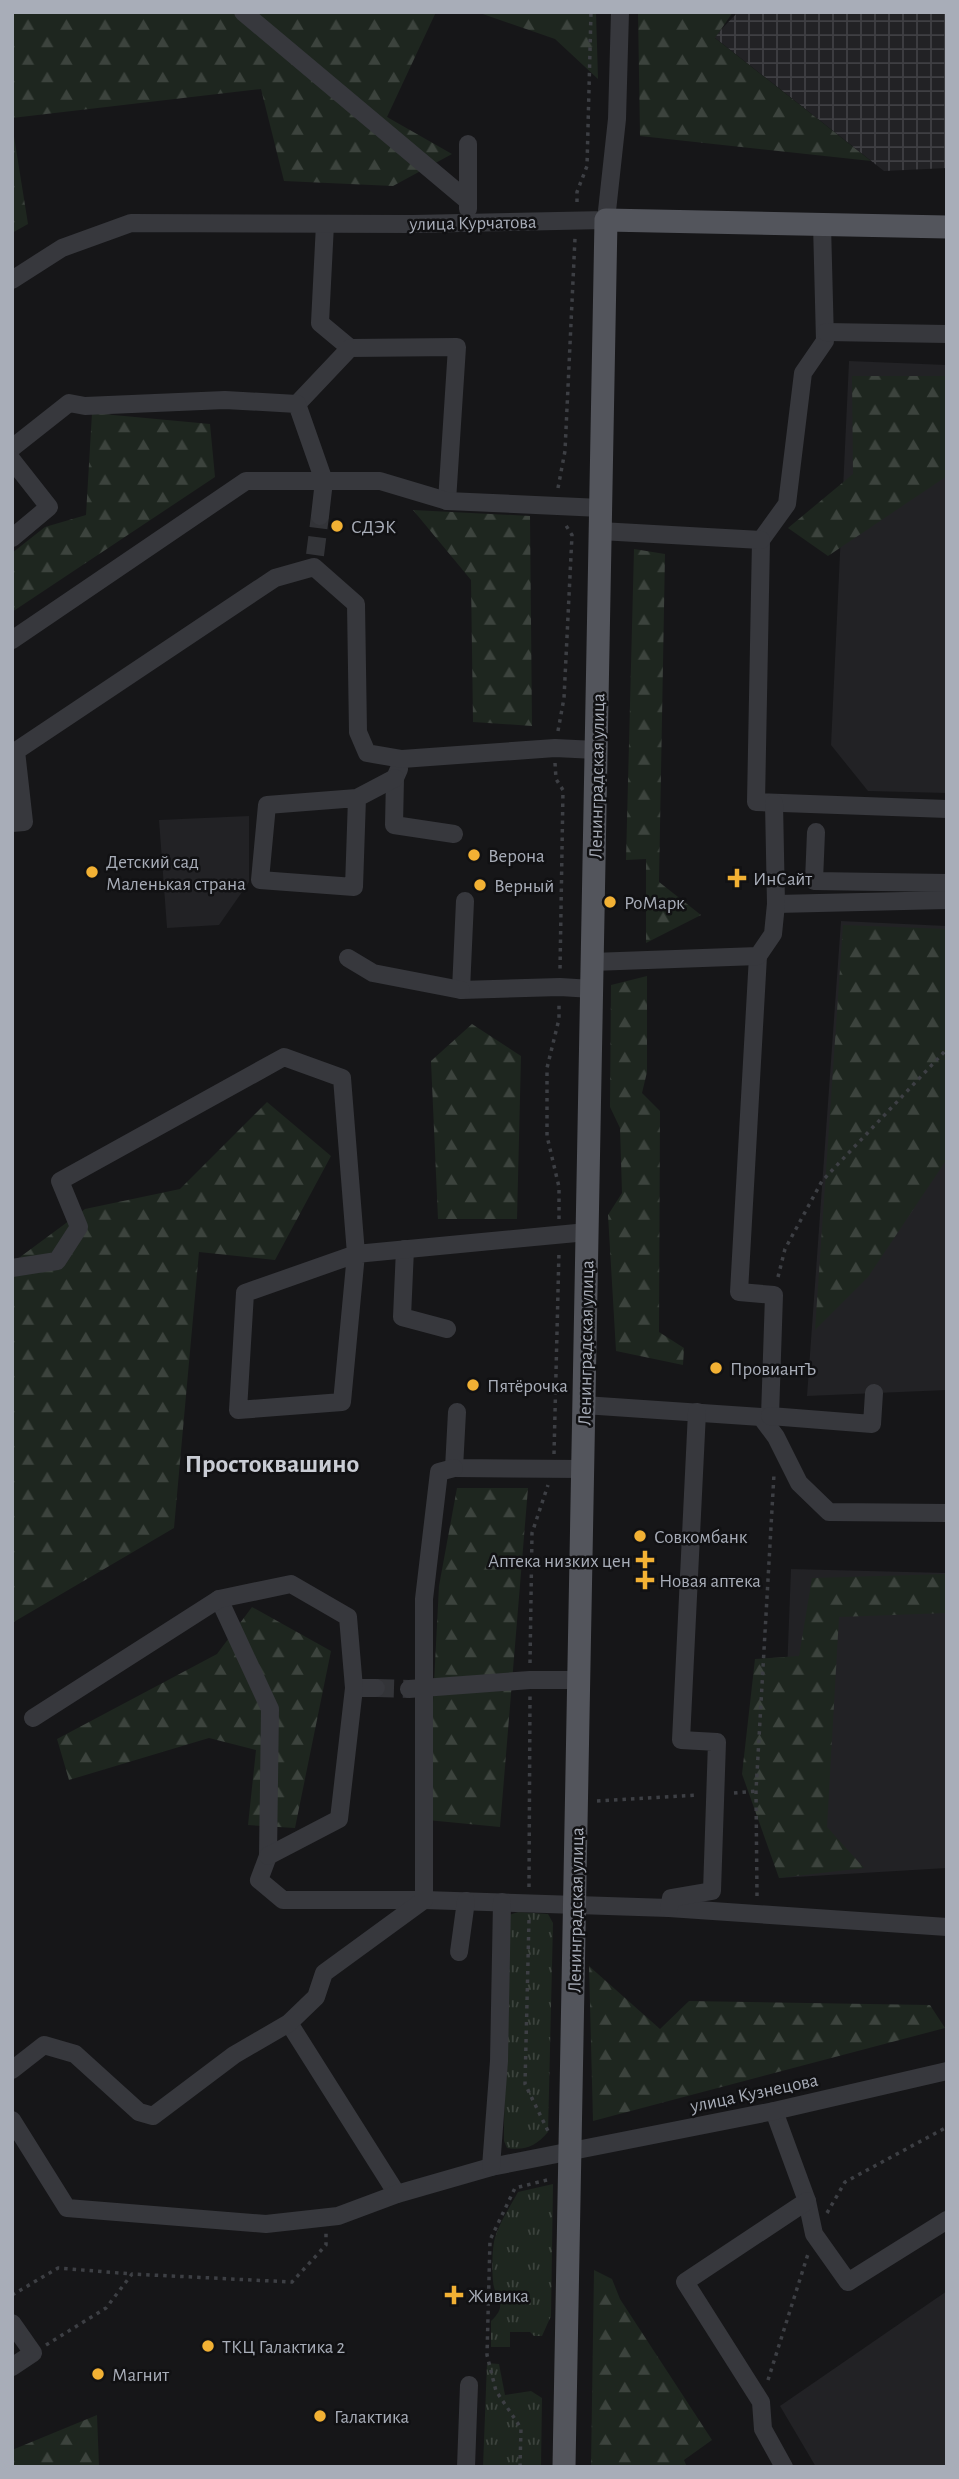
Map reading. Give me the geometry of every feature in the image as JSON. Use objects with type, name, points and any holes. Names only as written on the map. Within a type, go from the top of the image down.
[{"type":"main road","name":"улица Курчатова","points":[[606,220],[947,227]]},
{"type":"main road","name":"Ленинградская улица","points":[[564,2467],[560,2153],[575,1904],[606,220]]},
{"type":"street","points":[[243,12],[468,201]]},
{"type":"street","points":[[606,220],[617,119],[620,12]]},
{"type":"street","points":[[468,144],[468,223]]},
{"type":"street","name":"улица Курчатова","points":[[12,280],[62,248],[131,223],[468,223],[606,220]]},
{"type":"street","points":[[325,223],[320,323],[351,348],[457,347],[447,501]]},
{"type":"street","points":[[822,224],[825,341],[803,373],[787,504],[761,540],[756,802],[947,809]]},
{"type":"street","points":[[826,332],[947,334]]},
{"type":"street","points":[[12,448],[69,403],[85,406],[225,400],[298,404],[351,348]]},
{"type":"street","points":[[298,404],[324,481],[320,516]]},
{"type":"street","points":[[12,460],[49,508],[12,538]]},
{"type":"street","points":[[12,640],[246,481],[380,481],[447,501],[555,506],[600,519],[761,540]]},
{"type":"street","points":[[12,822],[24,822],[16,751],[275,578],[314,561],[356,604],[358,732],[367,753],[402,759],[555,748],[596,750]]},
{"type":"street","points":[[402,759],[395,778],[394,825],[454,834]]},
{"type":"street","points":[[357,799],[354,887],[260,880],[267,805],[357,799],[395,778]]},
{"type":"street","points":[[774,803],[776,904],[773,934],[758,956],[739,1292],[774,1295],[766,1417],[799,1483],[829,1512],[947,1513]]},
{"type":"street","points":[[816,832],[814,881],[947,884]]},
{"type":"street","points":[[776,904],[947,900]]},
{"type":"street","points":[[461,990],[465,901]]},
{"type":"street","points":[[592,962],[758,956]]},
{"type":"street","points":[[348,958],[373,973],[461,990],[560,987],[592,989]]},
{"type":"street","points":[[12,1268],[57,1261],[79,1227],[60,1181],[284,1058],[342,1078],[356,1254],[342,1402],[238,1410],[245,1293],[356,1254],[587,1232]]},
{"type":"street","points":[[405,1249],[402,1317],[447,1329]]},
{"type":"street","points":[[584,1405],[872,1424],[874,1393]]},
{"type":"street","points":[[454,1468],[457,1412]]},
{"type":"street","points":[[669,1908],[671,1898],[712,1891],[717,1742],[681,1740],[697,1412]]},
{"type":"street","points":[[424,1900],[416,1689],[439,1472],[454,1468],[583,1469]]},
{"type":"street","points":[[33,1718],[219,1600],[291,1584],[348,1617],[354,1688],[339,1819],[268,1856]]},
{"type":"street","points":[[219,1600],[270,1709],[268,1856],[259,1880],[282,1900],[575,1904],[947,1927]]},
{"type":"street","points":[[416,1689],[579,1679]]},
{"type":"street","points":[[354,1688],[376,1688]]},
{"type":"street","points":[[12,2070],[44,2045],[75,2054],[139,2112],[153,2116],[234,2055],[289,2023],[316,1997],[324,1973],[424,1900]]},
{"type":"street","points":[[459,1952],[466,1901]]},
{"type":"street","points":[[491,2167],[499,2061],[502,1902]]},
{"type":"street","points":[[289,2023],[397,2194]]},
{"type":"street","name":"улица Кузнецова","points":[[12,2120],[67,2208],[266,2224],[338,2216],[397,2194],[491,2167],[774,2111],[947,2071]]},
{"type":"street","points":[[774,2111],[807,2201],[814,2234],[848,2281],[947,2220]]},
{"type":"street","points":[[783,2467],[763,2429],[761,2402],[685,2282],[807,2201]]},
{"type":"street","points":[[12,2323],[33,2353],[12,2367]]},
{"type":"street","points":[[466,2467],[469,2385]]},
{"type":"path","points":[[520,2467],[521,2428],[496,2391],[487,2355],[490,2240],[514,2188],[552,2179],[560,2153],[524,2084],[529,1903],[532,1533],[554,1468],[559,1234],[559,1187],[547,1136],[547,1068],[559,1019],[563,790],[556,779],[555,748],[564,698],[572,535],[555,506],[565,451],[577,192],[587,166],[591,12]]},
{"type":"path","points":[[774,1295],[785,1249],[822,1181],[947,1049]]},
{"type":"path","points":[[757,1899],[756,1791],[774,1474]]},
{"type":"path","points":[[577,1802],[756,1791]]},
{"type":"path","points":[[12,2295],[58,2267],[132,2274],[292,2282],[326,2245],[325,2217]]},
{"type":"path","points":[[33,2353],[106,2308],[132,2274]]},
{"type":"shaded area","points":[[738,12],[947,12],[947,168],[884,171],[714,37]]},
{"type":"shaded area","points":[[849,361],[947,365],[947,793],[868,791],[831,745]]},
{"type":"shaded area","points":[[249,816],[249,882],[219,925],[167,928],[159,820]]},
{"type":"shaded area","points":[[841,921],[947,926],[947,1390],[807,1396]]},
{"type":"shaded area","points":[[791,1569],[947,1573],[947,1868],[779,1878]]},
{"type":"shaded area","points":[[947,2291],[947,2467],[816,2467],[780,2406]]},
{"type":"green space","points":[[12,12],[436,12],[387,117],[452,154],[393,186],[284,181],[261,89],[12,118]]},
{"type":"green space","points":[[477,12],[596,12],[598,79],[555,39]]},
{"type":"green space","points":[[638,12],[733,12],[715,38],[871,161],[640,136]]},
{"type":"green space","points":[[12,124],[28,224],[12,233]]},
{"type":"green space","points":[[852,376],[947,376],[947,476],[828,556],[788,528],[853,474]]},
{"type":"green space","points":[[92,413],[210,424],[215,477],[12,612],[12,553],[45,527],[86,515]]},
{"type":"green space","points":[[413,510],[530,516],[532,726],[473,722],[471,580]]},
{"type":"green space","points":[[634,549],[665,554],[659,882],[701,915],[646,943],[646,859],[626,860]]},
{"type":"green space","points":[[843,925],[947,929],[947,1159],[868,1277],[815,1330]]},
{"type":"green space","points":[[647,976],[647,1072],[642,1093],[660,1111],[659,1332],[684,1348],[683,1365],[616,1351],[608,1215],[622,1193],[620,1128],[610,1107],[611,985]]},
{"type":"green space","points":[[472,1024],[521,1056],[517,1219],[438,1219],[431,1061]]},
{"type":"green space","points":[[267,1102],[331,1156],[275,1260],[199,1252],[174,1528],[12,1623],[12,1263],[85,1209],[180,1189]]},
{"type":"green space","points":[[457,1488],[528,1488],[500,1827],[427,1820],[439,1586]]},
{"type":"green space","points":[[947,1574],[947,1613],[839,1617],[827,1827],[864,1868],[779,1878],[742,1774],[755,1659],[799,1656],[812,1578]]},
{"type":"green space","points":[[252,1607],[331,1651],[295,1828],[248,1825],[256,1750],[209,1738],[69,1780],[57,1739],[217,1654]]},
{"type":"green space","points":[[518,1912],[548,1914],[553,1923],[548,2132],[530,2146],[513,2149],[507,2148],[504,2141],[504,2126],[509,1915]]},
{"type":"green space","points":[[589,1966],[660,2029],[689,2001],[930,2005],[945,2028],[593,2121]]},
{"type":"green space","points":[[553,2184],[551,2316],[542,2336],[534,2336],[530,2332],[510,2332],[510,2347],[491,2347],[491,2321],[497,2315],[500,2305],[492,2272],[493,2247],[498,2230],[518,2192]]},
{"type":"green space","points":[[594,2270],[612,2279],[620,2299],[712,2440],[684,2460],[687,2467],[591,2467]]},
{"type":"green space","points":[[487,2363],[499,2364],[505,2395],[531,2391],[542,2398],[541,2467],[483,2467]]},
{"type":"green space","points":[[97,2415],[99,2467],[12,2467],[12,2450]]},
{"type":"tunnel","points":[[315,555],[320,516]]},
{"type":"tunnel","points":[[376,1688],[409,1689]]},
{"type":"place","name":"СДЭК","points":[[337,526]]},
{"type":"place","name":"Верона","points":[[474,855]]},
{"type":"place","name":"Детский сад Маленькая страна","points":[[92,872]]},
{"type":"place","name":"ИнСайт","points":[[737,878]]},
{"type":"place","name":"Верный","points":[[480,885]]},
{"type":"place","name":"РоМарк","points":[[610,902]]},
{"type":"place","name":"ПровиантЪ","points":[[716,1368]]},
{"type":"place","name":"Пятёрочка","points":[[473,1385]]},
{"type":"place","name":"Совкомбанк","points":[[640,1536]]},
{"type":"place","name":"Аптека низких цен","points":[[645,1560]]},
{"type":"place","name":"Новая аптека","points":[[645,1580]]},
{"type":"place","name":"Живика","points":[[454,2295]]},
{"type":"place","name":"ТКЦ Галактика 2","points":[[208,2346]]},
{"type":"place","name":"Магнит","points":[[98,2374]]},
{"type":"place","name":"Галактика","points":[[320,2416]]},
{"type":"district","name":"Простоквашино","points":[[272,1463]]}]
